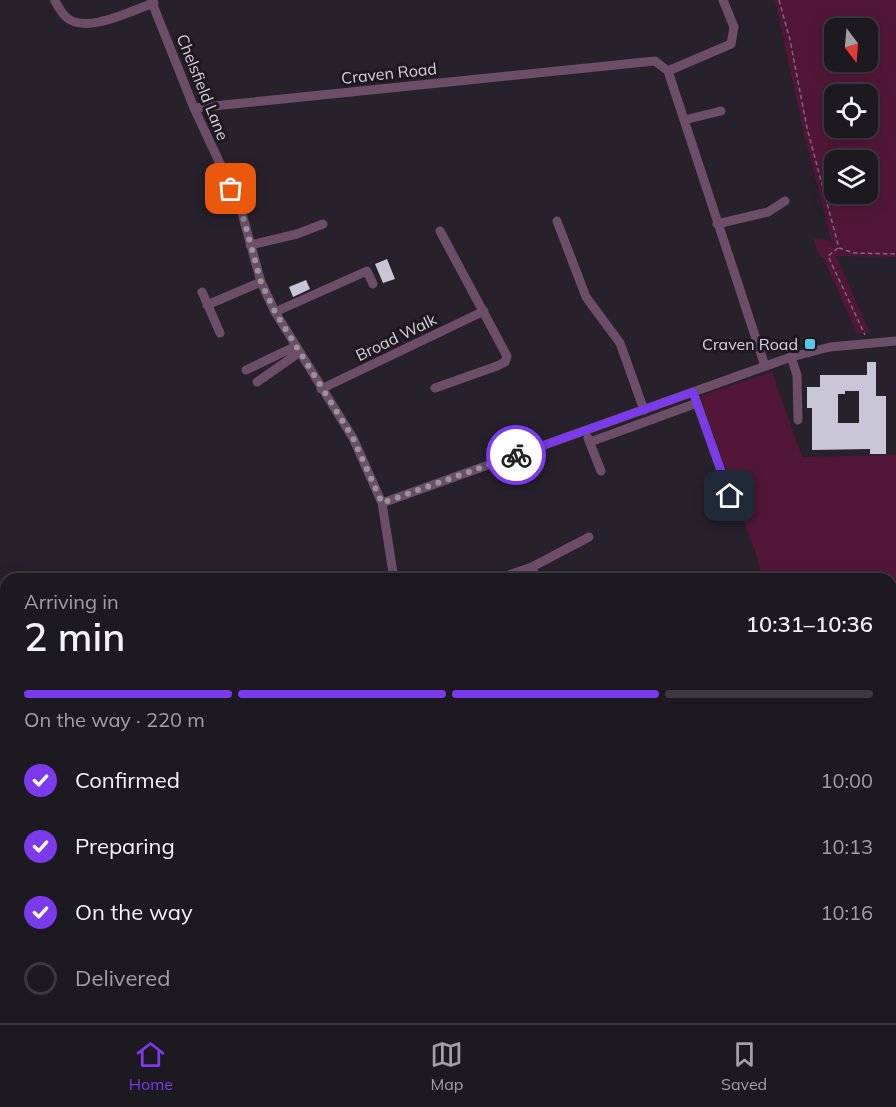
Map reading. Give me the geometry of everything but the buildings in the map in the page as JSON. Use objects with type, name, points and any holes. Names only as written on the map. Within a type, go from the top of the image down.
[{"type":"street","points":[[723,0],[734,27],[731,44],[669,71],[765,366]]},
{"type":"street","points":[[55,1],[66,18],[80,24],[94,24],[152,1]]},
{"type":"street","name":"Chelsfield Lane","points":[[152,1],[194,108],[240,206],[261,282],[275,312],[353,438],[382,503],[393,573]]},
{"type":"street","name":"Craven Road","points":[[194,108],[655,61],[669,71]]},
{"type":"street","points":[[684,120],[721,111]]},
{"type":"street","points":[[717,224],[768,212],[785,201]]},
{"type":"street","points":[[557,221],[586,297],[620,343],[644,410]]},
{"type":"street","points":[[250,245],[297,234],[323,224]]},
{"type":"street","points":[[435,388],[497,366],[505,362],[507,356],[440,231]]},
{"type":"street","points":[[275,312],[367,271],[373,284]]},
{"type":"street","points":[[207,305],[261,282]]},
{"type":"street","points":[[202,292],[220,333]]},
{"type":"street","name":"Broad Walk","points":[[321,389],[484,311]]},
{"type":"street","points":[[382,503],[791,357],[830,347],[896,341]]},
{"type":"street","points":[[246,370],[298,349]]},
{"type":"street","points":[[257,382],[298,349]]},
{"type":"street","points":[[791,357],[797,375],[798,420]]},
{"type":"street","points":[[693,392],[730,496],[719,500]]},
{"type":"street","points":[[590,442],[697,404]]},
{"type":"street","points":[[585,430],[601,471]]},
{"type":"street","points":[[514,573],[532,567],[589,537]]},
{"type":"street","points":[[532,567],[534,573]]},
{"type":"path","points":[[779,0],[790,40],[807,128],[839,248]]},
{"type":"path","points":[[839,248],[854,254],[896,254]]},
{"type":"path","points":[[839,248],[828,256],[866,337]]},
{"type":"shaded area","points":[[775,0],[896,0],[896,257],[836,256],[870,333],[857,334],[823,257],[819,256],[814,239],[827,240],[832,243],[803,129]]},
{"type":"shaded area","points":[[772,372],[802,457],[896,455],[896,573],[761,573],[700,396]]},
{"type":"way so far","points":[[231,189],[240,206],[261,282],[275,312],[353,438],[382,503],[516,455]]},
{"type":"place","name":"Craven Road","points":[[810,344]]},
{"type":"route","points":[[516,455],[693,392],[730,496]]}]
